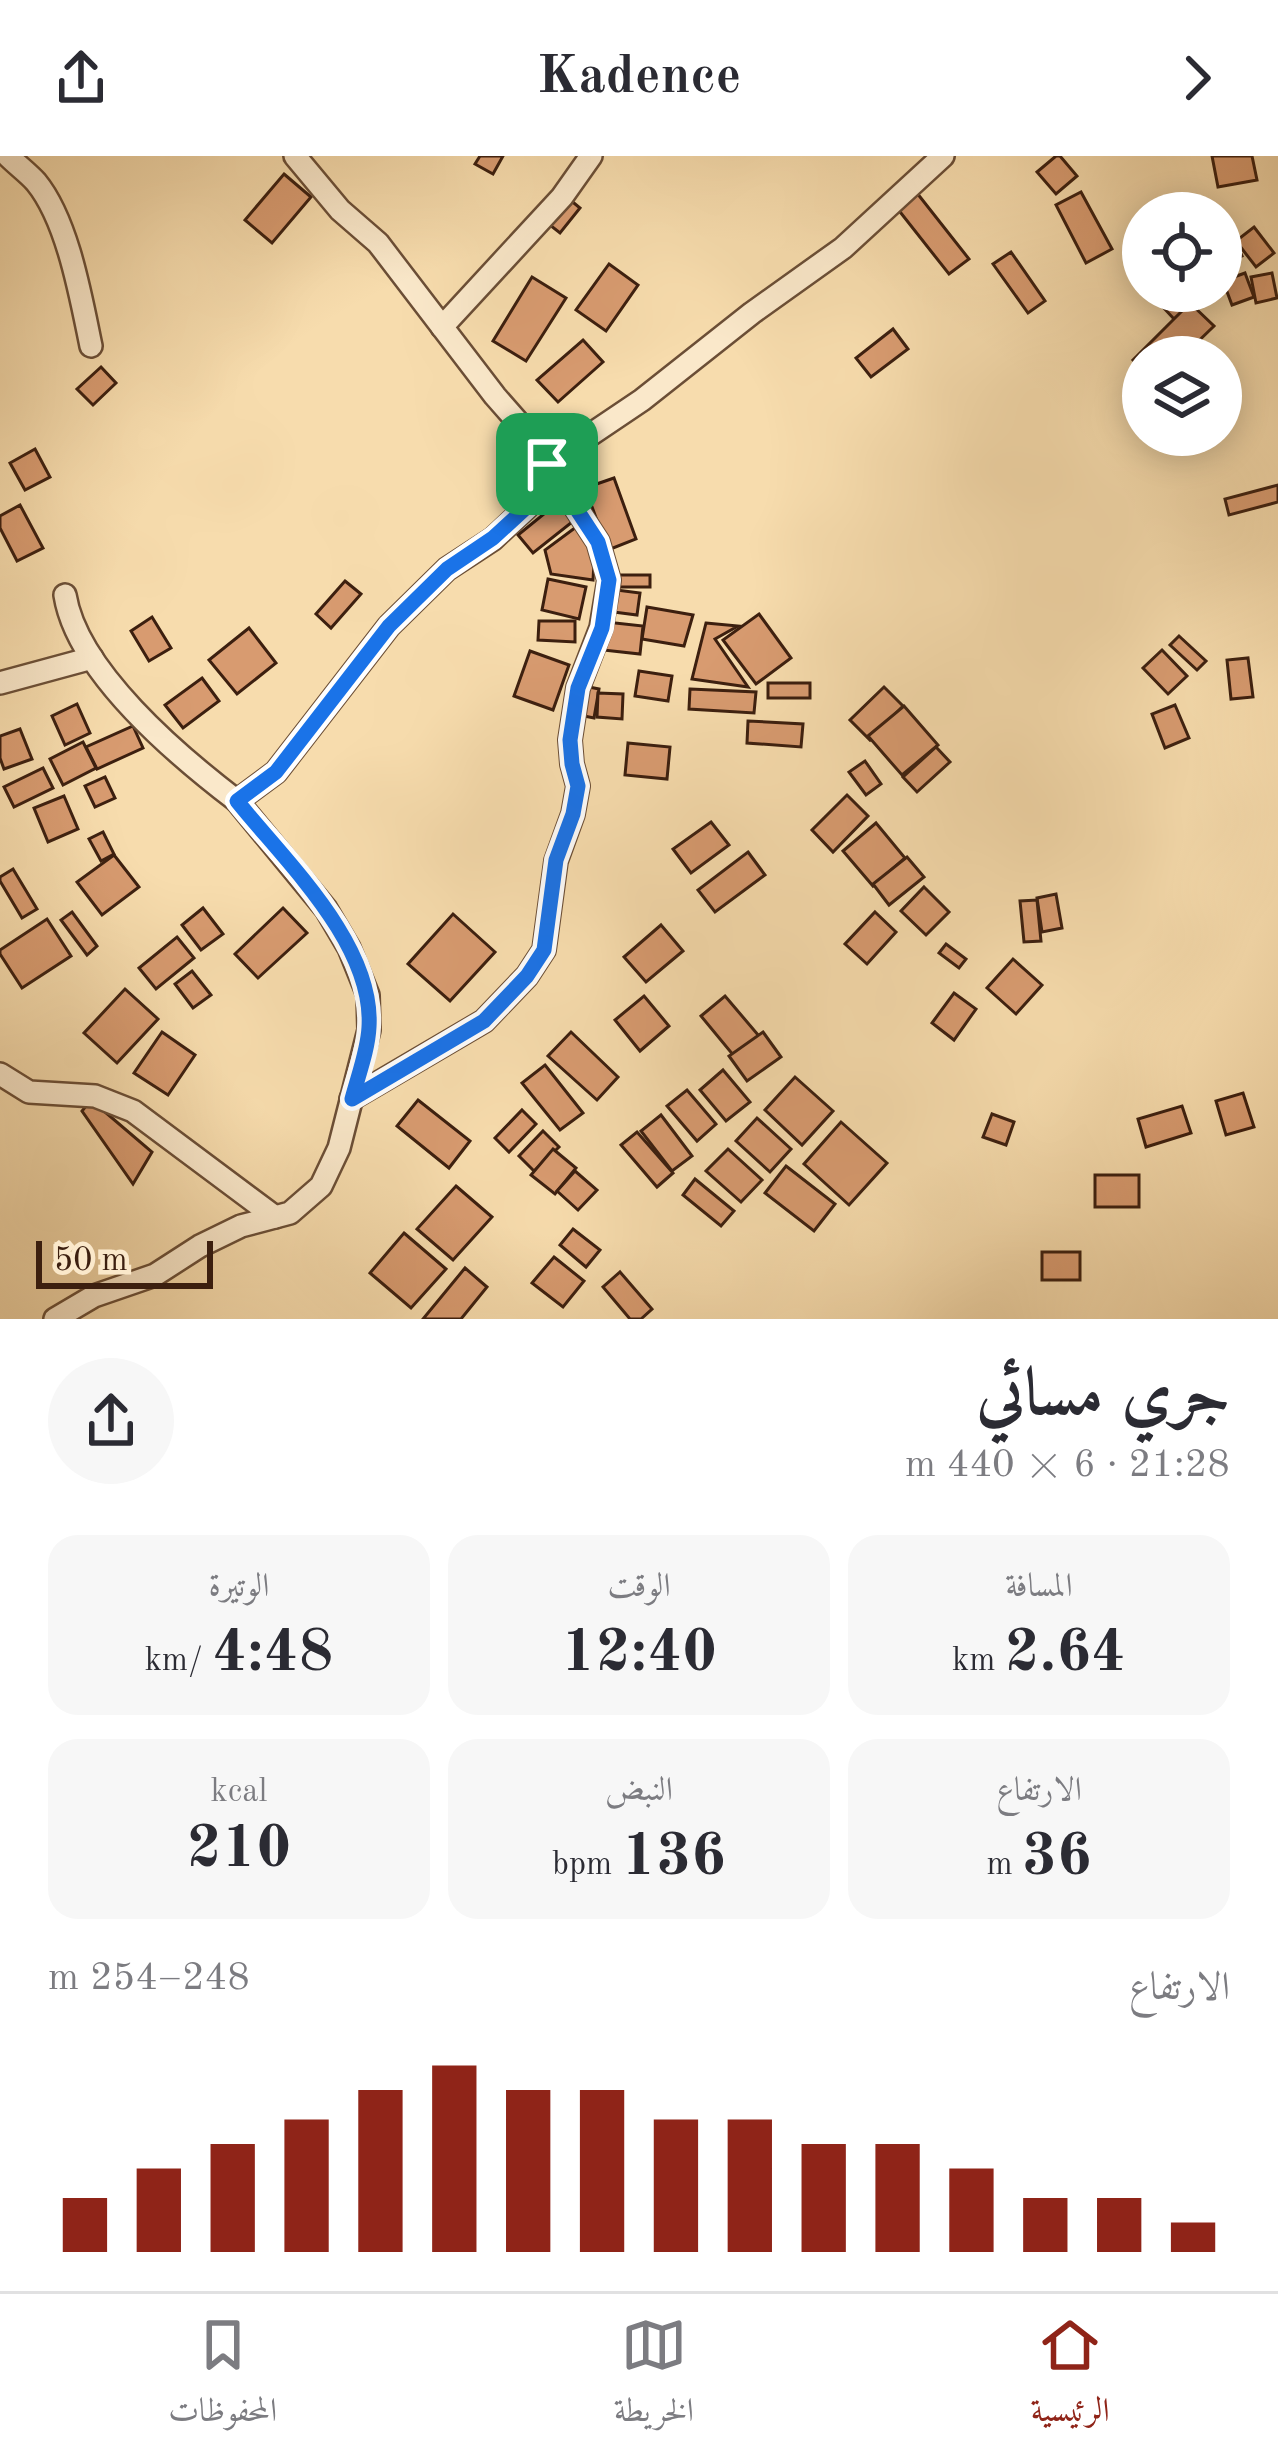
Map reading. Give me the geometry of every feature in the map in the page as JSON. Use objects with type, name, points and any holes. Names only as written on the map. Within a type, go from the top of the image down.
[{"type":"street","points":[[8,156],[38,184],[56,219],[78,282],[91,346]]},
{"type":"street","points":[[295,156],[340,210],[378,243],[531,437],[598,542],[609,580],[602,628],[578,688],[570,740],[578,786],[556,860],[544,950],[527,976],[484,1021],[352,1099]]},
{"type":"street","points":[[442,327],[562,197],[591,156]]},
{"type":"street","points":[[237,801],[276,772],[389,626],[447,569],[493,538],[543,492],[547,464],[642,400],[843,248],[943,156]]},
{"type":"street","points":[[55,1319],[94,1296],[155,1275],[241,1226],[290,1213],[321,1186],[339,1148],[369,1030],[368,995],[326,909],[237,801],[140,717],[92,658],[68,615],[65,595]]},
{"type":"street","points":[[0,683],[92,658]]},
{"type":"street","points":[[0,1074],[29,1092],[95,1096],[133,1111],[274,1217]]},
{"type":"building","points":[[480,156],[503,156],[493,174],[475,164]]},
{"type":"building","points":[[1056,156],[1077,176],[1056,194],[1037,172]]},
{"type":"building","points":[[1212,156],[1252,156],[1257,180],[1218,187]]},
{"type":"building","points":[[284,174],[311,197],[272,243],[245,220]]},
{"type":"building","points":[[913,188],[969,259],[949,274],[893,203]]},
{"type":"building","points":[[557,189],[580,208],[560,233],[536,214]]},
{"type":"building","points":[[1081,192],[1112,249],[1086,263],[1056,205]]},
{"type":"building","points":[[1254,227],[1274,253],[1256,267],[1242,249],[1242,236]]},
{"type":"building","points":[[1011,252],[1045,301],[1028,313],[993,264]]},
{"type":"building","points":[[609,264],[638,285],[606,331],[576,310]]},
{"type":"building","points":[[1272,273],[1277,298],[1256,303],[1251,277]]},
{"type":"building","points":[[1242,274],[1254,297],[1242,301]]},
{"type":"building","points":[[532,277],[566,298],[526,361],[493,341]]},
{"type":"building","points":[[1181,312],[1199,312],[1214,326],[1204,336],[1157,336]]},
{"type":"building","points":[[893,329],[908,349],[871,377],[856,358]]},
{"type":"building","points":[[583,340],[603,362],[558,402],[537,380]]},
{"type":"building","points":[[101,367],[116,383],[93,405],[77,389]]},
{"type":"building","points":[[35,449],[50,477],[25,490],[10,463]]},
{"type":"building","points":[[614,478],[636,539],[608,550],[585,488]]},
{"type":"building","points":[[1278,485],[1278,502],[1229,515],[1225,499]]},
{"type":"building","points":[[571,492],[586,511],[533,553],[518,535]]},
{"type":"building","points":[[20,505],[43,548],[17,561],[0,528],[0,516]]},
{"type":"building","points":[[587,519],[593,580],[551,574],[545,550]]},
{"type":"building","points":[[601,575],[650,575],[650,587],[601,587]]},
{"type":"building","points":[[548,579],[586,587],[579,619],[542,610]]},
{"type":"building","points":[[345,581],[361,594],[331,628],[316,614]]},
{"type":"building","points":[[601,588],[640,593],[637,615],[598,610]]},
{"type":"building","points":[[647,607],[693,615],[684,646],[642,639]]},
{"type":"building","points":[[759,614],[791,658],[756,684],[723,640]]},
{"type":"building","points":[[152,617],[171,648],[149,661],[131,631]]},
{"type":"building","points":[[539,621],[575,621],[575,642],[538,640]]},
{"type":"building","points":[[597,621],[643,626],[640,654],[594,649]]},
{"type":"building","points":[[706,623],[738,626],[715,639],[748,687],[692,679]]},
{"type":"building","points":[[249,628],[276,663],[237,694],[209,660]]},
{"type":"building","points":[[1179,636],[1206,661],[1197,670],[1170,645]]},
{"type":"building","points":[[1162,650],[1187,676],[1168,694],[1143,668]]},
{"type":"building","points":[[530,651],[569,665],[553,710],[514,696]]},
{"type":"building","points":[[1248,658],[1253,697],[1231,699],[1227,660]]},
{"type":"building","points":[[639,671],[672,676],[668,701],[635,696]]},
{"type":"building","points":[[202,678],[219,701],[183,728],[165,705]]},
{"type":"building","points":[[768,683],[810,683],[810,698],[768,698]]},
{"type":"building","points":[[584,686],[599,689],[594,718],[579,715]]},
{"type":"building","points":[[884,687],[903,706],[870,740],[850,720]]},
{"type":"building","points":[[690,689],[756,692],[754,713],[689,709]]},
{"type":"building","points":[[598,693],[623,694],[622,719],[597,717]]},
{"type":"building","points":[[77,704],[90,733],[65,745],[52,716]]},
{"type":"building","points":[[1175,705],[1189,738],[1165,748],[1152,714]]},
{"type":"building","points":[[904,706],[938,745],[902,775],[868,736]]},
{"type":"building","points":[[748,721],[803,724],[801,747],[747,743]]},
{"type":"building","points":[[133,726],[143,748],[97,769],[86,747]]},
{"type":"building","points":[[20,729],[32,759],[4,769],[0,736]]},
{"type":"building","points":[[83,742],[96,768],[63,785],[50,759]]},
{"type":"building","points":[[628,743],[670,747],[667,779],[625,775]]},
{"type":"building","points":[[936,747],[950,762],[917,792],[903,777]]},
{"type":"building","points":[[865,761],[881,784],[866,795],[849,772]]},
{"type":"building","points":[[43,768],[53,788],[14,807],[4,787]]},
{"type":"building","points":[[105,777],[115,798],[95,807],[85,786]]},
{"type":"building","points":[[847,795],[868,816],[833,852],[812,830]]},
{"type":"building","points":[[64,796],[78,829],[48,842],[34,808]]},
{"type":"building","points":[[711,822],[729,845],[691,873],[673,849]]},
{"type":"building","points":[[876,823],[905,858],[873,886],[843,851]]},
{"type":"building","points":[[103,832],[114,854],[101,861],[89,839]]},
{"type":"building","points":[[748,852],[765,875],[715,912],[698,890]]},
{"type":"building","points":[[114,855],[139,887],[102,915],[77,882]]},
{"type":"building","points":[[907,857],[924,877],[889,905],[873,884]]},
{"type":"building","points":[[13,869],[37,909],[22,918],[0,881]]},
{"type":"building","points":[[924,887],[949,912],[926,935],[901,911]]},
{"type":"building","points":[[1056,894],[1062,928],[1042,932],[1037,898]]},
{"type":"building","points":[[1037,900],[1041,941],[1024,942],[1020,901]]},
{"type":"building","points":[[203,908],[223,934],[201,950],[182,925]]},
{"type":"building","points":[[283,908],[307,933],[258,978],[235,954]]},
{"type":"building","points":[[72,912],[97,946],[87,955],[61,920]]},
{"type":"building","points":[[875,912],[896,932],[867,964],[845,944]]},
{"type":"building","points":[[453,914],[495,952],[450,1001],[408,964]]},
{"type":"building","points":[[47,919],[71,956],[22,988],[0,950]]},
{"type":"building","points":[[661,925],[683,951],[646,982],[624,957]]},
{"type":"building","points":[[177,937],[194,958],[156,989],[139,968]]},
{"type":"building","points":[[946,944],[966,959],[959,968],[939,953]]},
{"type":"building","points":[[1013,959],[1042,985],[1016,1014],[987,988]]},
{"type":"building","points":[[192,971],[211,995],[193,1008],[175,984]]},
{"type":"building","points":[[125,989],[158,1019],[117,1063],[84,1033]]},
{"type":"building","points":[[954,993],[976,1009],[954,1040],[932,1023]]},
{"type":"building","points":[[644,996],[669,1026],[640,1051],[615,1020]]},
{"type":"building","points":[[725,996],[759,1036],[734,1056],[701,1016]]},
{"type":"building","points":[[162,1032],[195,1055],[168,1095],[134,1073]]},
{"type":"building","points":[[571,1032],[618,1077],[597,1100],[548,1056]]},
{"type":"building","points":[[763,1032],[781,1057],[747,1081],[729,1056]]},
{"type":"building","points":[[545,1065],[583,1113],[560,1130],[522,1083]]},
{"type":"building","points":[[723,1070],[750,1102],[726,1121],[700,1090]]},
{"type":"building","points":[[795,1077],[833,1111],[802,1145],[765,1110]]},
{"type":"building","points":[[687,1090],[716,1124],[697,1141],[667,1106]]},
{"type":"building","points":[[1243,1093],[1254,1127],[1226,1135],[1216,1101]]},
{"type":"building","points":[[91,1100],[152,1152],[133,1184],[82,1111]]},
{"type":"building","points":[[418,1100],[470,1141],[449,1168],[397,1126]]},
{"type":"building","points":[[1182,1106],[1191,1133],[1146,1147],[1138,1119]]},
{"type":"building","points":[[522,1110],[536,1124],[509,1152],[495,1138]]},
{"type":"building","points":[[992,1114],[1014,1122],[1006,1145],[983,1137]]},
{"type":"building","points":[[661,1115],[692,1156],[672,1171],[641,1131]]},
{"type":"building","points":[[757,1118],[791,1149],[770,1172],[736,1141]]},
{"type":"building","points":[[841,1122],[887,1163],[849,1205],[804,1164]]},
{"type":"building","points":[[543,1131],[559,1147],[534,1171],[519,1156]]},
{"type":"building","points":[[637,1132],[673,1173],[657,1187],[621,1145]]},
{"type":"building","points":[[553,1149],[576,1168],[555,1194],[531,1175]]},
{"type":"building","points":[[728,1149],[762,1180],[741,1202],[706,1171]]},
{"type":"building","points":[[786,1166],[835,1204],[814,1231],[765,1193]]},
{"type":"building","points":[[575,1171],[597,1190],[578,1210],[557,1191]]},
{"type":"building","points":[[1095,1175],[1139,1175],[1139,1207],[1095,1207]]},
{"type":"building","points":[[695,1179],[734,1211],[721,1226],[683,1195]]},
{"type":"building","points":[[456,1186],[492,1217],[453,1260],[417,1229]]},
{"type":"building","points":[[573,1229],[600,1250],[586,1267],[560,1245]]},
{"type":"building","points":[[404,1233],[446,1269],[411,1308],[370,1273]]},
{"type":"building","points":[[1042,1252],[1080,1252],[1080,1280],[1042,1280]]},
{"type":"building","points":[[554,1257],[584,1281],[563,1307],[532,1283]]},
{"type":"building","points":[[465,1268],[487,1287],[461,1319],[423,1319]]},
{"type":"building","points":[[620,1272],[652,1309],[641,1319],[630,1319],[603,1287]]},
{"type":"route","points":[[547,464],[598,542],[609,580],[602,628],[578,688],[570,740],[578,786],[556,860],[544,950],[527,976],[484,1021],[352,1099],[369,1030],[368,995],[326,909],[237,801],[276,772],[389,626],[447,569],[493,538],[543,492],[547,464]]}]
